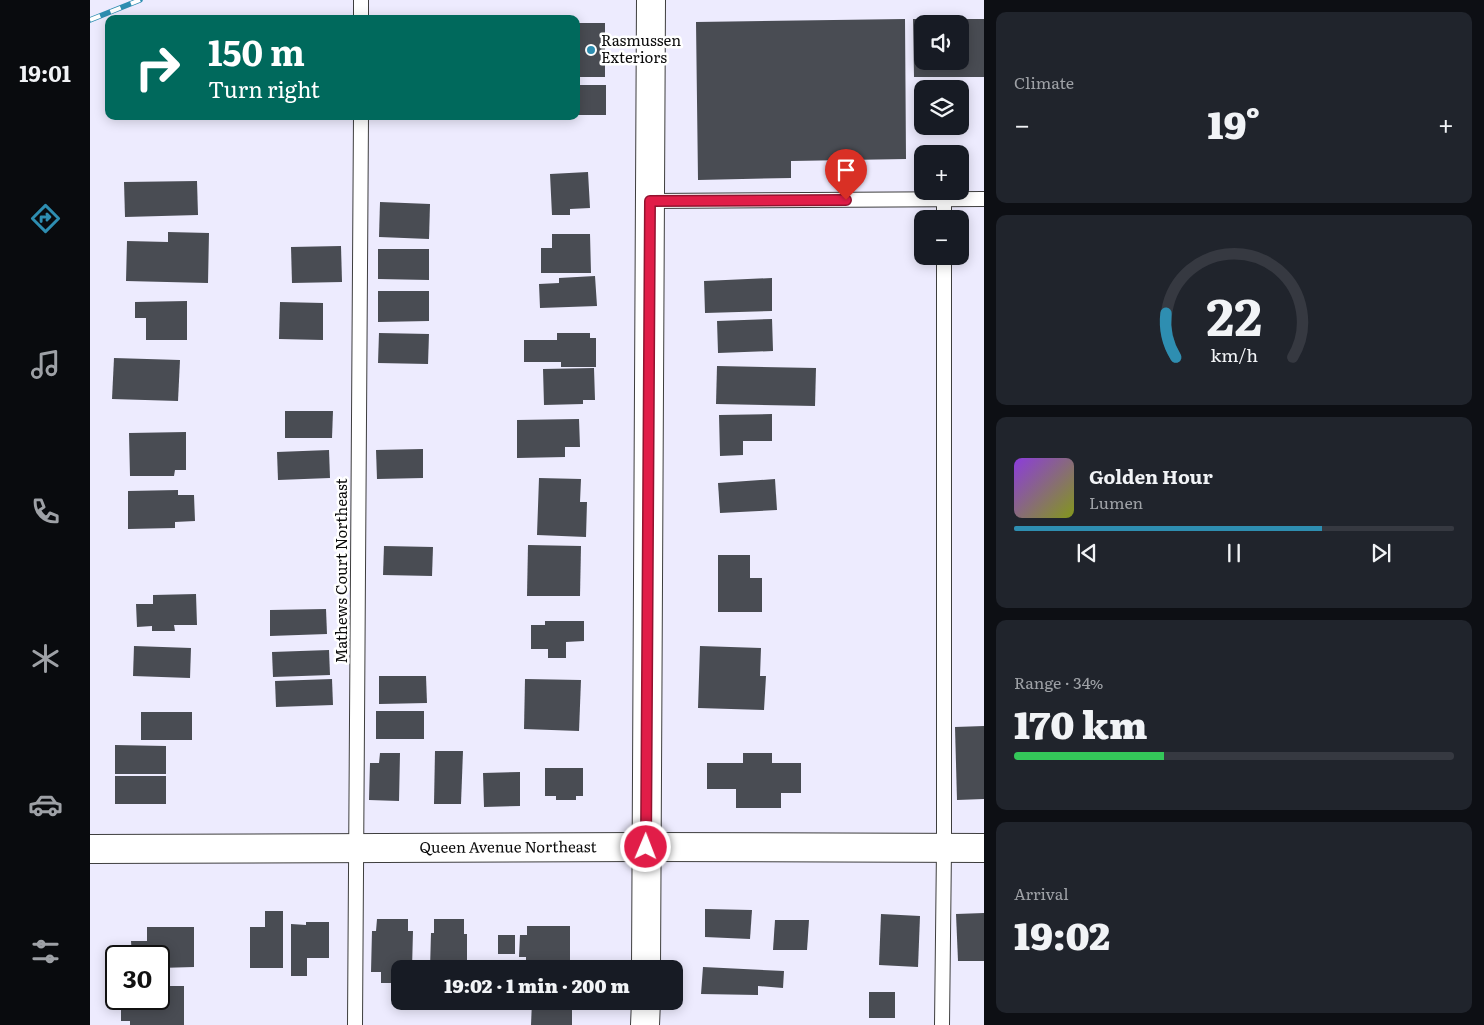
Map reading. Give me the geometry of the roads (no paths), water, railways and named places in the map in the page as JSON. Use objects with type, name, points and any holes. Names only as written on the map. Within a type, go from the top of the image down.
[{"type":"street","points":[[646,960],[651,0]]},
{"type":"street","name":"Queen Avenue Northeast","points":[[90,850],[646,847],[984,848]]},
{"type":"street","points":[[645,1025],[646,1010]]},
{"type":"lane","points":[[361,0],[361,15]]},
{"type":"lane","name":"Mathews Court Northeast","points":[[355,1025],[361,120]]},
{"type":"lane","points":[[969,199],[984,199]]},
{"type":"lane","points":[[650,201],[944,200],[944,210]]},
{"type":"lane","points":[[942,1025],[944,848],[944,265]]},
{"type":"railway","points":[[90,20],[140,0]]},
{"type":"place","name":"Rasmussen Exteriors","points":[[591,50]]}]
